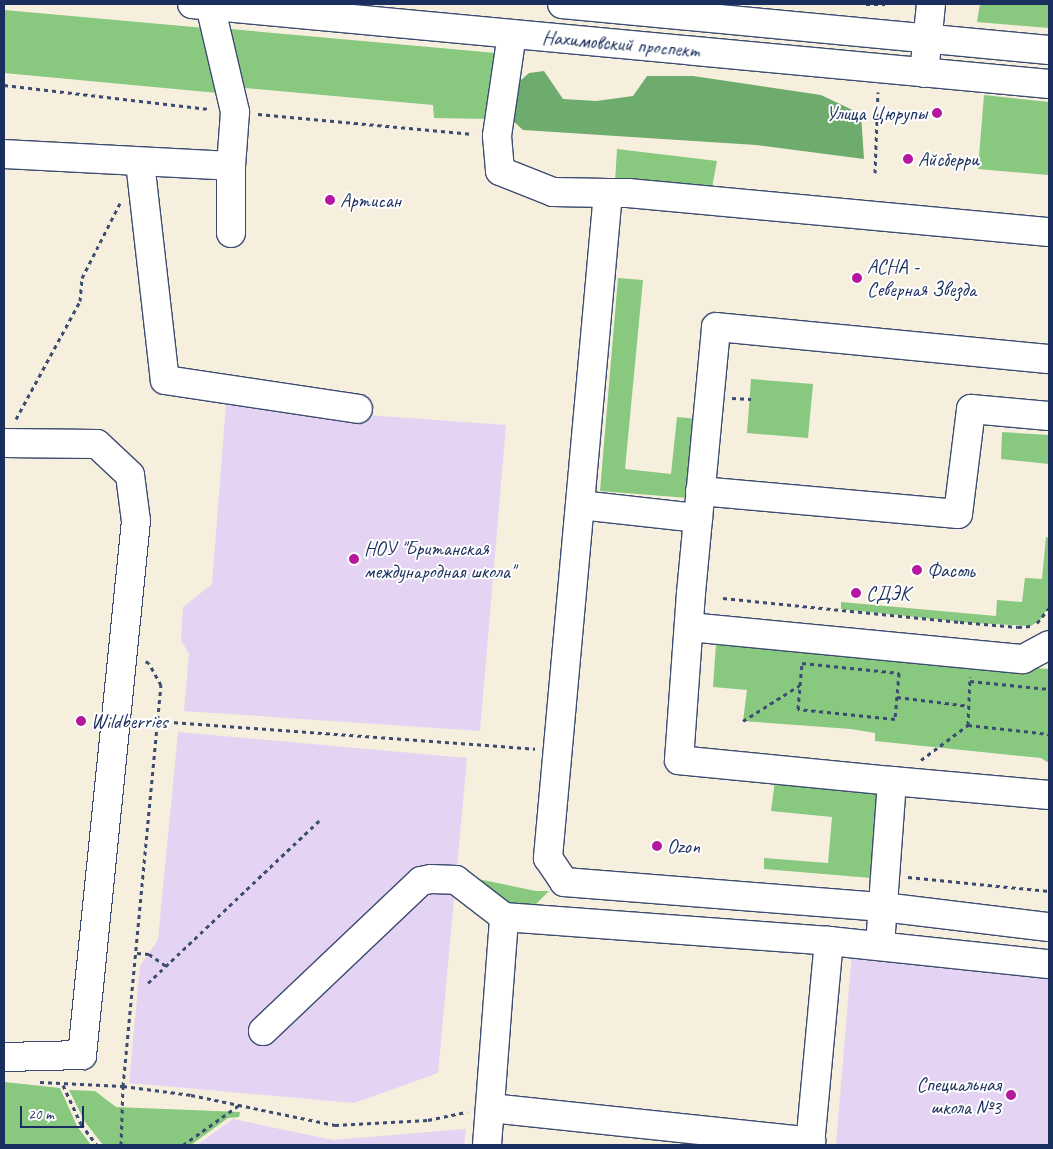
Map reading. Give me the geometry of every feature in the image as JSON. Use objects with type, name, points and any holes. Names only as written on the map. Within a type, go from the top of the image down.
[{"type":"main road","name":"Нахимовский проспект","points":[[562,4],[1049,50]]},
{"type":"main road","points":[[924,73],[931,4]]},
{"type":"main road","name":"Нахимовский проспект","points":[[201,5],[1049,84]]},
{"type":"main road","points":[[201,5],[235,112],[231,166],[231,234]]},
{"type":"main road","points":[[512,34],[497,136],[500,171],[553,192],[638,194],[1049,232]]},
{"type":"main road","points":[[4,154],[231,166]]},
{"type":"main road","points":[[140,162],[165,380],[358,409]]},
{"type":"main road","points":[[608,193],[548,858],[564,882],[883,907],[1049,927]]},
{"type":"main road","points":[[1049,359],[716,328],[700,491],[680,760],[1049,795]]},
{"type":"main road","points":[[700,491],[958,514],[971,409],[1049,416]]},
{"type":"main road","points":[[4,1057],[82,1056],[136,521],[130,475],[97,444],[8,434]]},
{"type":"main road","points":[[580,505],[698,518]]},
{"type":"main road","points":[[689,627],[1023,659],[1049,645]]},
{"type":"main road","points":[[880,945],[892,781]]},
{"type":"main road","points":[[262,1031],[421,881],[431,878],[456,880],[504,918],[880,945],[1049,964]]},
{"type":"main road","points":[[487,1145],[504,918]]},
{"type":"main road","points":[[490,1108],[811,1143],[829,941]]},
{"type":"path","points":[[866,4],[885,4]]},
{"type":"path","points":[[875,173],[878,89]]},
{"type":"path","points":[[8,434],[80,301],[82,278],[122,198]]},
{"type":"path","points":[[723,598],[1018,627],[1035,624],[1049,608]]},
{"type":"path","points":[[968,725],[972,654]]},
{"type":"path","points":[[121,1145],[123,1086],[161,685],[149,663]]},
{"type":"path","points":[[802,663],[899,673],[895,720],[798,710],[800,684],[802,663]]},
{"type":"path","points":[[970,681],[1049,689]]},
{"type":"path","points":[[743,721],[800,684]]},
{"type":"path","points":[[897,697],[969,706]]},
{"type":"path","points":[[158,721],[558,750]]},
{"type":"path","points":[[892,781],[968,725],[1049,734]]},
{"type":"path","points":[[148,983],[319,820]]},
{"type":"path","points":[[900,876],[1049,891]]},
{"type":"path","points":[[137,952],[149,954],[166,966]]},
{"type":"path","points":[[33,1082],[63,1085],[123,1086],[191,1095],[335,1125],[428,1120],[490,1108]]},
{"type":"path","points":[[63,1085],[81,1124],[97,1145]]},
{"type":"path","points":[[183,1145],[239,1105]]},
{"type":"shaded area","name":"НОУ \"Британская международная школа\"","points":[[226,405],[506,425],[480,731],[184,711],[189,654],[181,640],[183,607],[212,584]]},
{"type":"shaded area","points":[[178,732],[467,758],[438,1073],[354,1103],[129,1083],[140,966],[158,940]]},
{"type":"shaded area","points":[[852,952],[1049,974],[1049,1145],[836,1145]]},
{"type":"shaded area","points":[[233,1119],[333,1140],[466,1129],[464,1145],[197,1145]]},
{"type":"green space","points":[[980,4],[1049,4],[1049,28],[977,22]]},
{"type":"green space","points":[[4,10],[205,28],[218,93],[4,73]]},
{"type":"green space","points":[[230,29],[496,53],[492,119],[434,118],[433,105],[245,88]]},
{"type":"green space","points":[[544,71],[563,99],[596,101],[633,96],[647,76],[693,76],[821,95],[861,114],[864,159],[756,145],[523,130],[512,120],[520,81],[529,73]]},
{"type":"green space","points":[[984,95],[1049,102],[1049,175],[978,169]]},
{"type":"green space","points":[[617,149],[717,161],[711,193],[615,182]]},
{"type":"green space","points":[[618,278],[643,280],[625,469],[671,474],[677,417],[698,419],[688,498],[600,491]]},
{"type":"green space","points":[[751,379],[813,384],[808,438],[747,433]]},
{"type":"green space","points":[[1002,432],[1049,435],[1049,464],[1001,459]]},
{"type":"green space","points":[[1046,537],[1049,538],[1049,606],[1040,620],[1031,626],[972,623],[841,609],[841,602],[996,616],[997,600],[1022,602],[1025,578],[1042,579]]},
{"type":"green space","points":[[716,644],[1049,669],[1049,763],[1041,758],[875,741],[875,733],[851,729],[743,721],[747,690],[713,687]]},
{"type":"green space","points":[[776,774],[867,784],[880,799],[871,878],[764,869],[764,858],[828,863],[832,817],[771,811]]},
{"type":"green space","points":[[478,879],[536,891],[549,891],[528,912],[477,907]]},
{"type":"green space","points":[[4,1082],[60,1088],[77,1126],[91,1145],[4,1145]]},
{"type":"green space","points":[[69,1090],[95,1091],[116,1107],[240,1112],[239,1117],[228,1118],[191,1145],[103,1145],[85,1122]]},
{"type":"place","name":"Улица Цюрупы","points":[[937,113]]},
{"type":"place","name":"Айсберри","points":[[908,159]]},
{"type":"place","name":"Артисан","points":[[330,200]]},
{"type":"place","name":"АСНА - Северная Звезда","points":[[857,278]]},
{"type":"place","name":"НОУ \"Британская международная школа\"","points":[[354,559]]},
{"type":"place","name":"Фасоль","points":[[917,570]]},
{"type":"place","name":"СДЭК","points":[[856,593]]},
{"type":"place","name":"Wildberries","points":[[81,721]]},
{"type":"place","name":"Ozon","points":[[657,846]]},
{"type":"place","name":"Специальная школа №3","points":[[1011,1095]]}]
